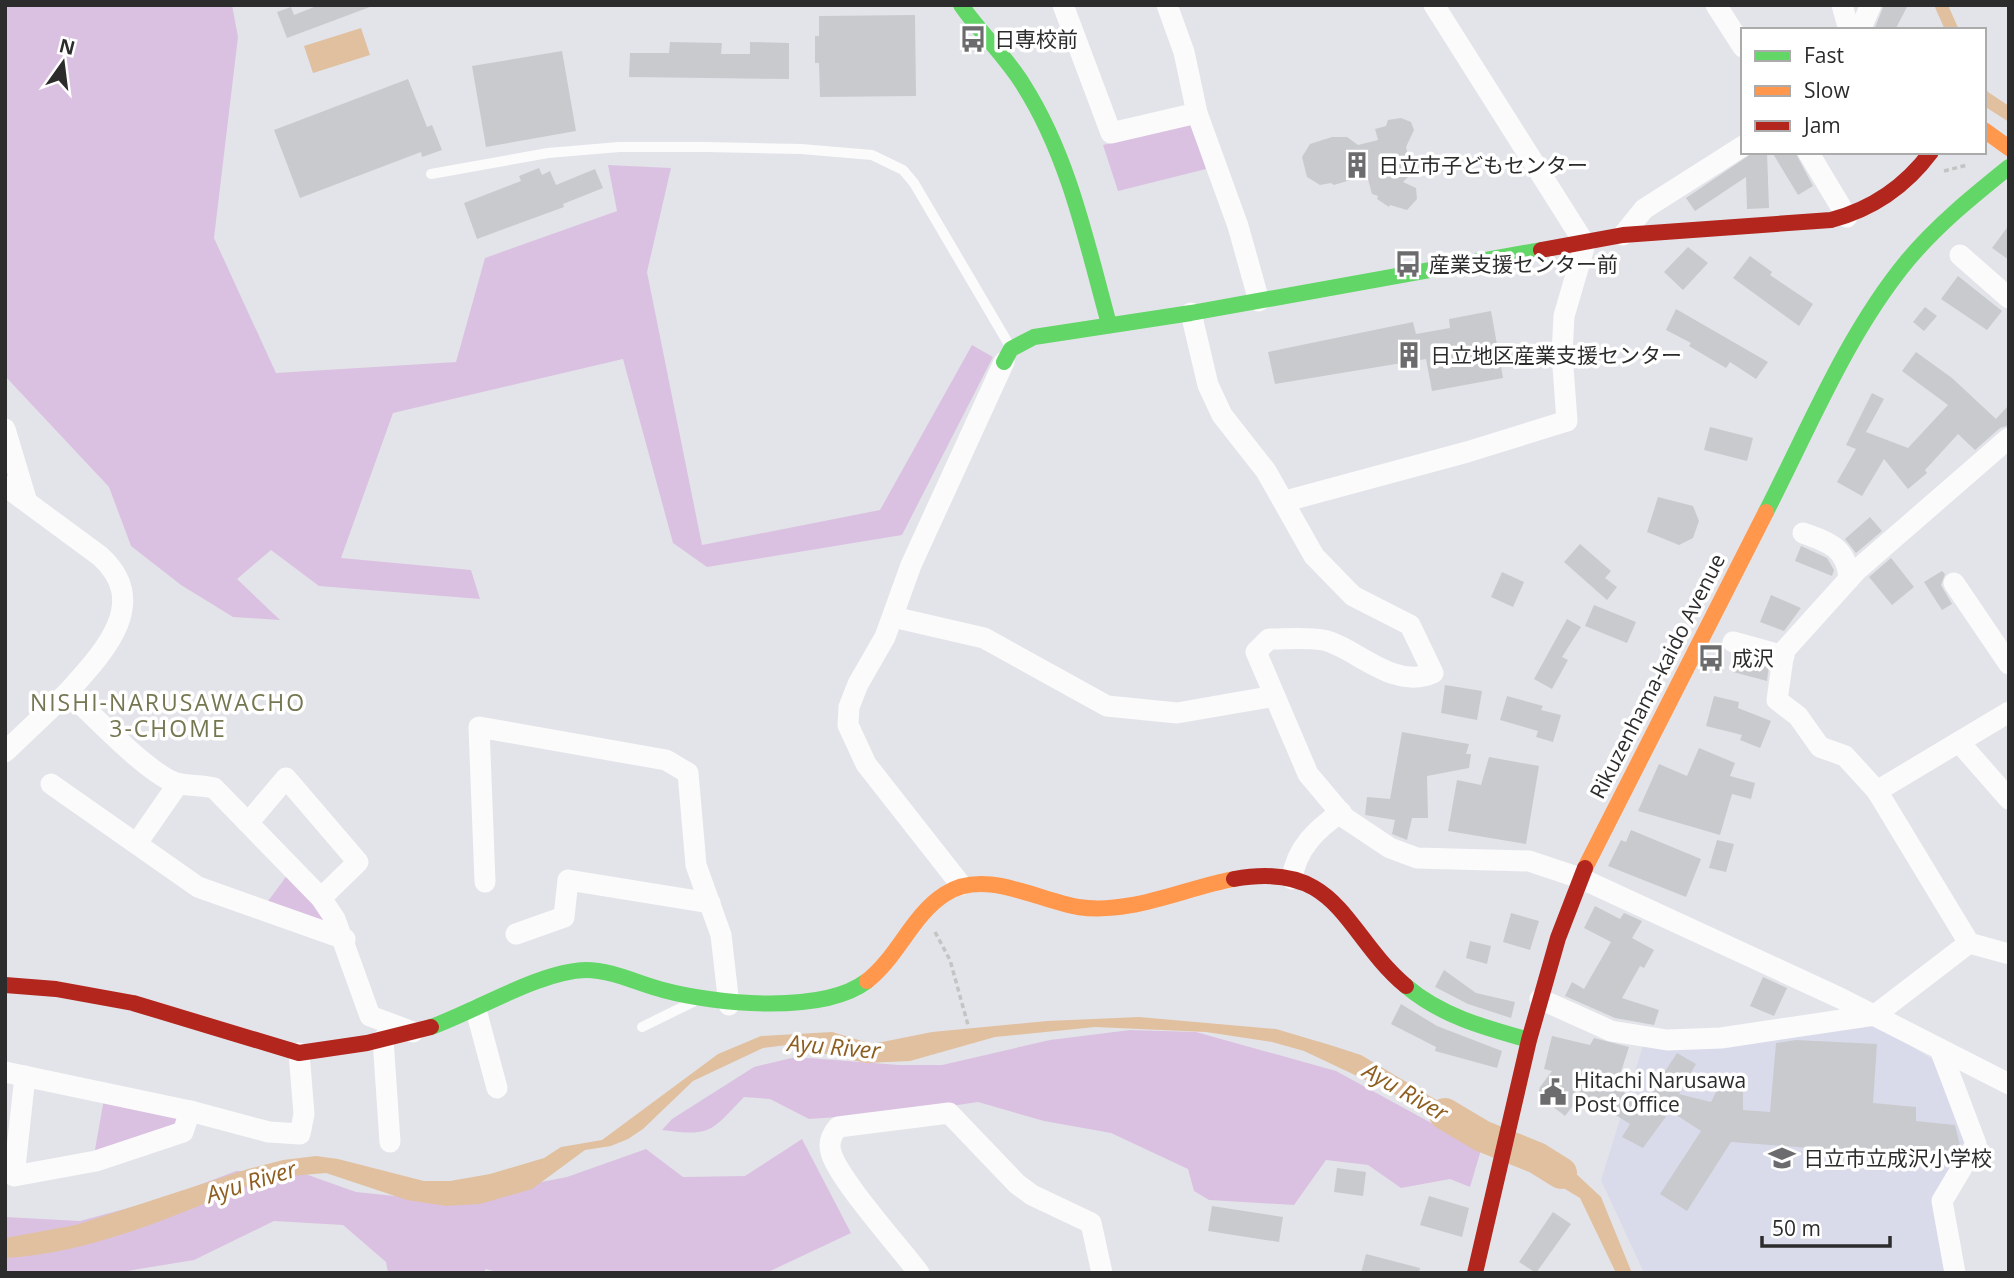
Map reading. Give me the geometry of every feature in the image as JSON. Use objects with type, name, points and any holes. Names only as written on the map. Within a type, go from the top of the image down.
[{"type":"main road","points":[[961,5],[1019,76],[1035,106],[1074,205],[1109,324]]},
{"type":"main road","points":[[1986,131],[2009,148]]},
{"type":"main road","points":[[1008,355],[1034,337],[1191,313],[1585,244],[1623,235],[1818,222],[1847,217],[1898,190],[1919,170],[1930,154]]},
{"type":"main road","name":"Rikuzenhama-kaido Avenue","points":[[1475,1273],[1512,1107],[1540,999],[1580,878],[1607,819],[1835,378],[1874,310],[1906,264],[1937,228],[2009,167]]},
{"type":"main road","points":[[5,985],[42,987],[162,1012],[207,1023],[281,1051],[299,1053],[413,1032],[557,977],[585,970],[729,1005],[824,998],[857,988],[888,964],[921,920],[951,890],[961,885],[989,886],[1091,908],[1122,907],[1166,894],[1252,877],[1292,878],[1309,884],[1338,904],[1381,962],[1402,983],[1437,1008],[1459,1019],[1529,1040]]},
{"type":"street","points":[[1063,5],[1111,133],[1197,113]]},
{"type":"street","points":[[1167,5],[1184,52],[1197,113],[1237,226],[1259,301]]},
{"type":"street","points":[[1286,501],[1467,452],[1567,421],[1562,354],[1564,316],[1585,244],[1434,5]]},
{"type":"street","points":[[1716,5],[1741,44]]},
{"type":"street","points":[[1842,5],[1848,28]]},
{"type":"street","points":[[1861,28],[1871,5]]},
{"type":"street","points":[[1623,235],[1644,209],[1741,147]]},
{"type":"street","points":[[1809,154],[1847,217]]},
{"type":"street","points":[[1960,255],[2009,298]]},
{"type":"street","points":[[1191,313],[1208,385],[1222,415],[1286,501],[1314,556],[1353,596],[1410,625],[1433,673],[1423,678],[1376,668],[1325,640],[1269,639],[1256,652],[1308,774],[1340,812],[1390,848],[1417,858],[1529,861],[1580,878],[1875,1015],[2009,1084]]},
{"type":"street","points":[[961,885],[866,764],[848,725],[849,707],[893,617],[911,565],[1008,355]]},
{"type":"street","points":[[5,429],[26,499]]},
{"type":"street","points":[[2009,438],[1849,579],[1784,651],[1777,700],[1798,716],[1820,747],[1845,756],[1877,791],[1969,943],[2009,954]]},
{"type":"street","points":[[5,486],[26,499],[114,568],[122,586],[117,630],[106,650],[68,692],[5,752]]},
{"type":"street","points":[[1803,533],[1838,548],[1845,558],[1849,579]]},
{"type":"street","points":[[1954,583],[2009,664]]},
{"type":"street","points":[[893,617],[984,638],[1107,706],[1177,713],[1275,696]]},
{"type":"street","points":[[1733,642],[1784,656]]},
{"type":"street","points":[[68,692],[157,772],[178,783],[196,783],[214,788],[321,898],[345,939],[370,1016],[413,1032]]},
{"type":"street","points":[[1877,791],[2009,712]]},
{"type":"street","points":[[485,882],[479,727],[666,760],[688,773],[696,865],[721,935],[729,1005]]},
{"type":"street","points":[[1959,742],[2009,799]]},
{"type":"street","points":[[248,823],[286,778],[358,862],[321,898]]},
{"type":"street","points":[[137,843],[178,783]]},
{"type":"street","points":[[51,784],[198,887],[345,939]]},
{"type":"street","points":[[1292,878],[1294,865],[1303,848],[1319,828],[1340,812]]},
{"type":"street","points":[[516,934],[564,916],[568,880],[709,903]]},
{"type":"street","points":[[1540,999],[1611,1031],[1667,1041],[1721,1038],[1875,1015],[1969,943]]},
{"type":"street","points":[[476,1010],[497,1088]]},
{"type":"street","points":[[383,1039],[390,1142]]},
{"type":"street","points":[[1940,1049],[1976,1144],[1942,1200],[1955,1273]]},
{"type":"street","points":[[190,1111],[183,1132],[96,1161],[13,1176],[15,1074],[190,1111],[269,1132],[300,1134],[304,1114],[299,1053]]},
{"type":"street","points":[[919,1273],[844,1176],[831,1155],[832,1133],[838,1127],[949,1113],[1017,1184],[1091,1223],[1102,1273]]},
{"type":"lane","points":[[431,174],[548,153],[619,147],[801,149],[872,155],[903,170],[914,183],[1008,355]]},
{"type":"lane","points":[[642,1027],[678,1012],[697,999]]},
{"type":"path","points":[[921,920],[933,927],[950,960],[968,1025]]},
{"type":"shaded area","points":[[5,5],[232,5],[238,37],[214,238],[276,373],[456,362],[485,258],[617,211],[608,165],[671,168],[647,272],[702,545],[880,510],[972,345],[993,357],[902,535],[707,567],[673,543],[623,359],[393,413],[341,558],[471,570],[480,599],[319,586],[271,550],[237,579],[280,620],[233,617],[181,585],[131,546],[109,487],[5,376]]},
{"type":"shaded area","points":[[1193,123],[1206,169],[1118,191],[1103,145]]},
{"type":"shaded area","points":[[291,870],[345,939],[263,908]]},
{"type":"shaded area","name":"日立市立成沢小学校","points":[[1862,1016],[1932,1059],[1969,1137],[1935,1197],[1947,1273],[1644,1273],[1601,1180],[1645,1039]]},
{"type":"shaded area","points":[[1130,1030],[1196,1032],[1336,1071],[1481,1150],[1470,1187],[1450,1179],[1401,1188],[1368,1165],[1326,1160],[1294,1205],[1209,1200],[1194,1191],[1188,1169],[1111,1133],[1044,1121],[978,1102],[911,1112],[809,1119],[770,1099],[744,1097],[709,1129],[691,1133],[662,1130],[672,1119],[754,1067],[796,1057],[899,1065],[942,1065],[1050,1040]]},
{"type":"shaded area","points":[[105,1093],[190,1111],[183,1132],[93,1161]]},
{"type":"shaded area","points":[[802,1139],[851,1233],[766,1273],[501,1273],[486,1269],[482,1273],[388,1273],[386,1262],[343,1225],[274,1221],[194,1260],[115,1273],[5,1273],[5,1217],[80,1221],[165,1198],[236,1171],[294,1170],[356,1192],[444,1201],[567,1177],[646,1149],[683,1177],[745,1176]]},
{"type":"water","points":[[1934,5],[1948,5],[1958,28],[1944,28]]},
{"type":"water","points":[[361,28],[370,55],[313,73],[304,46]]},
{"type":"water","points":[[1986,88],[2009,106],[2009,122],[1986,107]]},
{"type":"water","points":[[1139,1017],[1276,1029],[1361,1055],[1485,1129],[1480,1148],[1393,1093],[1304,1051],[1272,1042],[1206,1032],[1095,1027],[995,1037],[910,1061],[866,1063],[787,1045],[763,1048],[693,1081],[643,1129],[628,1139],[611,1146],[585,1150],[532,1189],[480,1204],[446,1206],[407,1200],[326,1173],[268,1178],[106,1239],[73,1248],[5,1258],[5,1238],[76,1225],[283,1160],[316,1156],[338,1159],[424,1181],[450,1181],[490,1174],[544,1158],[561,1147],[602,1140],[718,1054],[761,1036],[832,1032],[872,1044],[932,1032],[1047,1021]]},
{"type":"water","points":[[1528,1143],[1557,1156],[1601,1197],[1632,1273],[1616,1273],[1580,1198],[1523,1164]]},
{"type":"building","points":[[319,5],[370,7],[287,38],[277,12],[291,7],[294,15]]},
{"type":"building","points":[[1884,5],[1908,5],[1896,28],[1875,28]]},
{"type":"building","points":[[915,15],[916,96],[820,97],[819,63],[815,63],[815,36],[819,36],[819,16]]},
{"type":"building","points":[[670,42],[722,43],[721,54],[750,54],[750,42],[789,43],[789,79],[629,77],[630,53],[669,53]]},
{"type":"building","points":[[562,51],[576,131],[486,147],[472,66]]},
{"type":"building","points":[[408,79],[427,127],[432,125],[442,150],[422,157],[421,152],[300,198],[274,130]]},
{"type":"building","name":"日立市子どもセンター","points":[[1401,118],[1411,122],[1414,130],[1406,147],[1412,173],[1403,182],[1416,188],[1417,199],[1407,210],[1390,205],[1389,207],[1377,199],[1378,196],[1372,194],[1367,175],[1334,185],[1320,185],[1307,177],[1302,157],[1310,144],[1332,137],[1347,137],[1358,145],[1378,140],[1375,129],[1386,126],[1388,120]]},
{"type":"building","points":[[1751,154],[1767,154],[1769,208],[1747,209],[1746,177],[1695,211],[1686,198]]},
{"type":"building","points":[[1773,154],[1796,154],[1813,186],[1798,195]]},
{"type":"building","points":[[539,168],[542,175],[550,171],[556,185],[595,169],[603,188],[563,204],[564,207],[477,239],[464,203],[521,181],[519,176]]},
{"type":"building","points":[[2009,225],[2009,260],[1992,248]]},
{"type":"building","points":[[1688,247],[1708,263],[1683,290],[1664,272]]},
{"type":"building","points":[[1750,256],[1772,272],[1770,275],[1813,304],[1799,326],[1733,278]]},
{"type":"building","points":[[1958,276],[2002,311],[1987,330],[1941,299]]},
{"type":"building","points":[[1925,307],[1937,316],[1924,331],[1913,322]]},
{"type":"building","points":[[1676,309],[1768,362],[1756,379],[1730,362],[1726,368],[1689,346],[1691,343],[1666,330]]},
{"type":"building","name":"日立地区産業支援センター","points":[[1491,311],[1503,378],[1432,391],[1426,359],[1275,384],[1268,352],[1413,322],[1416,334],[1450,328],[1449,319]]},
{"type":"building","points":[[1916,352],[1952,378],[1996,419],[2009,405],[2009,425],[2000,428],[1975,450],[1958,434],[1925,470],[1927,473],[1908,489],[1884,459],[1862,496],[1837,482],[1856,449],[1846,445],[1872,393],[1884,399],[1866,432],[1908,448],[1948,405],[1902,371]]},
{"type":"building","points":[[1710,427],[1753,438],[1747,461],[1704,450]]},
{"type":"building","points":[[1658,497],[1693,506],[1699,521],[1693,538],[1679,545],[1647,532]]},
{"type":"building","points":[[1870,517],[1882,531],[1856,553],[1845,539]]},
{"type":"building","points":[[1580,544],[1611,571],[1605,578],[1617,587],[1607,600],[1564,562]]},
{"type":"building","points":[[1801,546],[1827,558],[1834,570],[1832,576],[1795,561]]},
{"type":"building","points":[[1891,558],[1914,587],[1892,605],[1869,577]]},
{"type":"building","points":[[1942,571],[1945,574],[1941,585],[1952,604],[1942,610],[1924,582]]},
{"type":"building","points":[[1502,572],[1524,582],[1513,607],[1491,597]]},
{"type":"building","points":[[1771,595],[1801,608],[1784,631],[1760,622]]},
{"type":"building","points":[[1594,605],[1636,622],[1627,643],[1585,626]]},
{"type":"building","points":[[1567,619],[1581,627],[1562,657],[1568,660],[1552,689],[1534,679]]},
{"type":"building","points":[[1736,657],[1769,665],[1767,681],[1733,672]]},
{"type":"building","points":[[1445,685],[1482,691],[1477,720],[1441,713]]},
{"type":"building","points":[[1507,696],[1543,706],[1541,710],[1561,715],[1553,742],[1536,737],[1538,731],[1500,720]]},
{"type":"building","points":[[1714,696],[1739,702],[1738,708],[1771,721],[1760,748],[1740,740],[1742,735],[1706,726]]},
{"type":"building","points":[[1402,732],[1469,744],[1466,754],[1471,754],[1469,768],[1427,776],[1428,818],[1412,818],[1407,840],[1392,834],[1395,820],[1365,815],[1367,797],[1390,799]]},
{"type":"building","points":[[1699,748],[1735,763],[1730,776],[1755,783],[1751,799],[1732,794],[1720,835],[1638,811],[1659,764],[1687,776]]},
{"type":"building","points":[[1489,757],[1539,766],[1526,844],[1448,831],[1457,780],[1481,785]]},
{"type":"building","points":[[1631,830],[1701,859],[1686,897],[1608,866],[1621,840],[1626,842]]},
{"type":"building","points":[[1717,840],[1734,844],[1726,872],[1709,868]]},
{"type":"building","points":[[1595,906],[1620,919],[1624,913],[1642,921],[1632,938],[1654,950],[1644,968],[1640,966],[1622,998],[1659,1010],[1654,1025],[1615,1018],[1565,996],[1572,982],[1584,989],[1611,942],[1584,928]]},
{"type":"building","points":[[1511,913],[1539,921],[1530,950],[1503,942]]},
{"type":"building","points":[[1470,941],[1491,946],[1487,964],[1466,958]]},
{"type":"building","points":[[1444,970],[1476,993],[1515,1002],[1511,1018],[1468,1004],[1435,987]]},
{"type":"building","points":[[1763,977],[1787,988],[1774,1016],[1750,1006]]},
{"type":"building","points":[[1401,1004],[1437,1026],[1502,1051],[1497,1068],[1435,1051],[1436,1047],[1391,1024]]},
{"type":"building","points":[[1552,1036],[1590,1045],[1594,1038],[1629,1047],[1616,1087],[1643,1105],[1677,1053],[1696,1064],[1679,1094],[1711,1102],[1719,1086],[1743,1088],[1743,1110],[1770,1112],[1776,1043],[1796,1040],[1877,1044],[1873,1103],[1916,1107],[1916,1121],[1955,1125],[1960,1145],[1952,1159],[1731,1142],[1687,1211],[1660,1194],[1701,1131],[1670,1111],[1643,1148],[1622,1137],[1630,1124],[1582,1094],[1565,1116],[1538,1095],[1540,1087],[1552,1071],[1544,1069]]},
{"type":"building","points":[[1337,1168],[1366,1172],[1363,1196],[1334,1192]]},
{"type":"building","points":[[1429,1196],[1469,1208],[1462,1237],[1420,1225]]},
{"type":"building","points":[[1212,1206],[1283,1217],[1279,1242],[1208,1231]]},
{"type":"building","points":[[1553,1212],[1571,1224],[1536,1273],[1519,1262]]},
{"type":"building","points":[[1366,1254],[1420,1268],[1419,1273],[1361,1273]]},
{"type":"waterway","name":"Ayu River","points":[[1445,1114],[1482,1136],[1537,1158],[1561,1173]]},
{"type":"traffic: fast","points":[[961,5],[1017,75],[1040,113],[1065,171],[1109,324]]},
{"type":"traffic: fast","points":[[1766,512],[1847,350],[1885,289],[1931,235],[2009,167]]},
{"type":"traffic: fast","points":[[1004,362],[1011,349],[1034,337],[1191,313],[1541,250]]},
{"type":"traffic: fast","points":[[431,1027],[529,984],[568,972],[586,970],[615,975],[685,995],[768,1004],[823,999],[847,992],[867,981]]},
{"type":"traffic: fast","points":[[1406,986],[1449,1013],[1480,1026],[1529,1040]]},
{"type":"traffic: slow","points":[[1986,131],[2009,148]]},
{"type":"traffic: slow","points":[[1585,868],[1766,512]]},
{"type":"traffic: slow","points":[[867,981],[888,960],[923,913],[945,894],[960,887],[993,885],[1078,907],[1098,908],[1137,904],[1234,879]]},
{"type":"traffic: jam","points":[[1541,250],[1623,235],[1831,220],[1861,210],[1887,195],[1910,176],[1929,154]]},
{"type":"traffic: jam","points":[[1475,1273],[1529,1040],[1558,938],[1585,868]]},
{"type":"traffic: jam","points":[[1234,879],[1269,876],[1297,880],[1318,891],[1336,906],[1406,986]]},
{"type":"traffic: jam","points":[[5,985],[56,989],[133,1003],[299,1053],[367,1043],[431,1027]]},
{"type":"place","name":"日専校前","points":[[973,39]]},
{"type":"place","name":"日立市子どもセンター","points":[[1357,165]]},
{"type":"place","name":"産業支援センター前","points":[[1408,264]]},
{"type":"place","name":"日立地区産業支援センター","points":[[1409,355]]},
{"type":"place","name":"成沢","points":[[1711,658]]},
{"type":"place","name":"Hitachi Narusawa Post Office","points":[[1553,1092]]},
{"type":"place","name":"日立市立成沢小学校","points":[[1782,1158]]},
{"type":"district","name":"NISHI-NARUSAWACHO 3-CHOME","points":[[168,715]]}]
